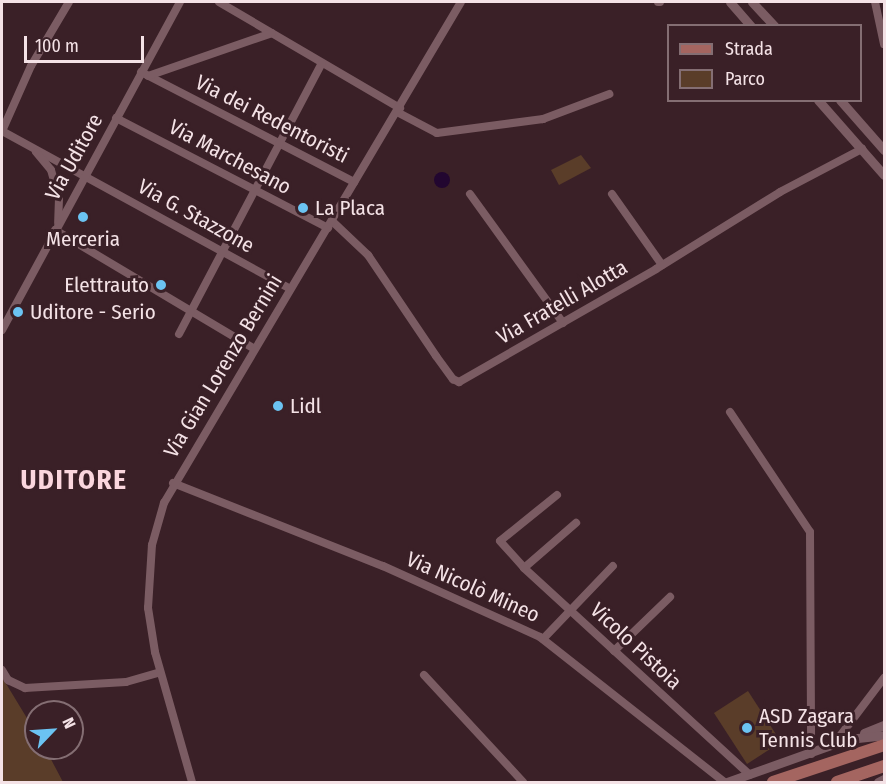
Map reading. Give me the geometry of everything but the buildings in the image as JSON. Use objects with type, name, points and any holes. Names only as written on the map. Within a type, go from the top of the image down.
[{"type":"main road","points":[[773,783],[885,745]]},
{"type":"main road","points":[[837,783],[885,766]]},
{"type":"street","points":[[2,131],[31,66],[69,2]]},
{"type":"street","name":"Via Uditore","points":[[2,329],[116,118],[145,74],[180,2]]},
{"type":"street","points":[[219,2],[437,133],[543,119],[609,94]]},
{"type":"street","name":"Via Gian Lorenzo Bernini","points":[[192,783],[160,672],[151,631],[148,587],[152,545],[173,483],[253,348],[330,225],[461,2]]},
{"type":"street","points":[[730,2],[749,24]]},
{"type":"street","points":[[752,2],[772,24]]},
{"type":"street","points":[[875,2],[885,44]]},
{"type":"street","points":[[145,74],[272,33]]},
{"type":"street","points":[[179,334],[322,63]]},
{"type":"street","name":"Via dei Redentoristi","points":[[145,74],[354,182]]},
{"type":"street","points":[[820,102],[885,175]]},
{"type":"street","points":[[842,102],[885,150]]},
{"type":"street","name":"Via Marchesano","points":[[116,118],[255,190],[330,225]]},
{"type":"street","name":"Via G. Stazzone","points":[[2,131],[290,289]]},
{"type":"street","points":[[33,148],[51,170],[59,198],[56,228],[253,348]]},
{"type":"street","name":"Via Fratelli Alotta","points":[[330,225],[368,255],[387,288],[455,381],[462,381],[662,265],[780,192],[862,149]]},
{"type":"street","points":[[470,194],[563,323]]},
{"type":"street","points":[[612,194],[662,265]]},
{"type":"street","points":[[730,412],[810,532],[811,754]]},
{"type":"street","name":"Via Nicolò Mineo","points":[[173,483],[405,575],[543,639],[726,783]]},
{"type":"street","name":"Vicolo Pistoia","points":[[557,495],[500,542],[524,568],[750,775]]},
{"type":"street","points":[[524,568],[576,523]]},
{"type":"street","points":[[543,639],[569,609],[613,566]]},
{"type":"street","points":[[614,651],[670,597]]},
{"type":"street","points":[[2,670],[8,680],[25,688],[126,682],[160,672]]},
{"type":"street","points":[[424,675],[524,783]]},
{"type":"street","points":[[834,744],[885,678]]},
{"type":"street","points":[[726,783],[811,754],[885,725]]},
{"type":"street","points":[[848,739],[885,735]]},
{"type":"street","points":[[878,783],[885,779]]},
{"type":"green space","points":[[581,155],[591,168],[559,185],[551,170]]},
{"type":"green space","points":[[2,677],[24,713],[24,760],[51,760],[63,782],[2,782]]},
{"type":"green space","name":"ASD Zagara Tennis Club","points":[[748,691],[781,742],[747,764],[714,713]]},
{"type":"shaded area","points":[[442,172],[450,180],[442,188],[434,180]]},
{"type":"place","name":"La Placa","points":[[303,208]]},
{"type":"place","name":"Merceria","points":[[83,217]]},
{"type":"place","name":"Elettrauto","points":[[161,285]]},
{"type":"place","name":"Uditore - Serio","points":[[18,312]]},
{"type":"place","name":"Lidl","points":[[278,406]]},
{"type":"place","name":"ASD Zagara Tennis Club","points":[[747,728]]},
{"type":"district","name":"UDITORE","points":[[74,481]]}]
